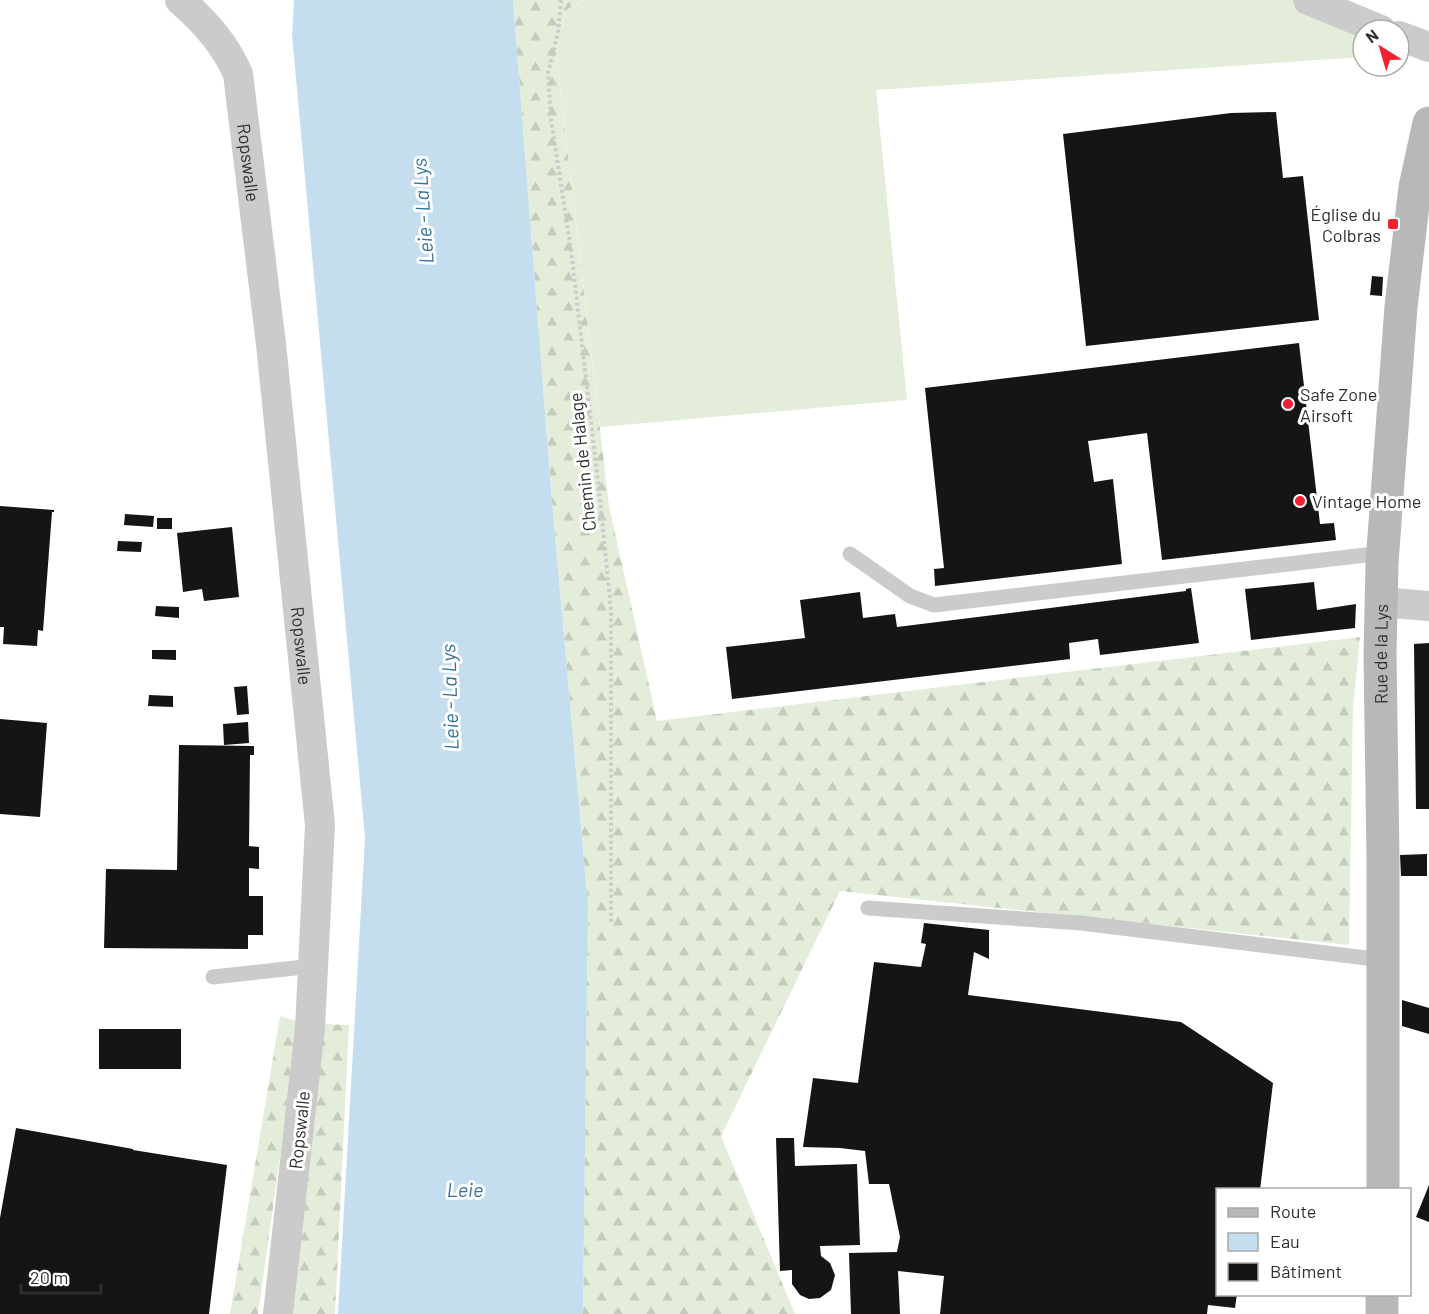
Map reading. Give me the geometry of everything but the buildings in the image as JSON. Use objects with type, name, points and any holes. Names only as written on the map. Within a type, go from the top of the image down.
[{"type":"main road","name":"Rue de la Lys","points":[[1383,1188],[1381,603],[1383,553],[1401,307],[1414,196],[1429,123]]},
{"type":"main road","points":[[1382,1296],[1382,1314]]},
{"type":"street","name":"Ropswalle","points":[[180,0],[218,38],[230,55],[238,74],[271,344],[320,825],[310,1028],[278,1314]]},
{"type":"street","points":[[1308,0],[1352,18]]},
{"type":"street","points":[[1411,40],[1429,47]]},
{"type":"street","points":[[1381,603],[1429,606]]},
{"type":"lane","points":[[850,554],[910,596],[934,605],[1383,553]]},
{"type":"lane","points":[[868,908],[1081,923],[1383,960]]},
{"type":"lane","points":[[213,977],[313,966]]},
{"type":"path","name":"Chemin de Halage","points":[[561,0],[558,33],[548,73],[550,119],[576,286],[611,610],[610,924]]},
{"type":"green space","points":[[513,0],[585,0],[566,10],[556,52],[609,506],[657,721],[1360,637],[1353,706],[1349,945],[840,891],[721,1136],[795,1314],[583,1314],[588,905],[551,490]]},
{"type":"green space","points":[[586,0],[1339,0],[1351,20],[1351,58],[876,90],[907,400],[600,427],[556,52],[566,10]]},
{"type":"green space","points":[[280,1016],[299,1022],[258,1314],[230,1314]]},
{"type":"green space","points":[[324,1024],[349,1025],[335,1314],[293,1314]]},
{"type":"water","name":"Leie","points":[[294,0],[513,0],[551,490],[588,905],[583,1314],[338,1314],[365,838],[292,34]]},
{"type":"place","name":"Église du Colbras","points":[[1393,224]]},
{"type":"place","name":"Safe Zone Airsoft","points":[[1288,404]]},
{"type":"place","name":"Vintage Home","points":[[1300,501]]},
{"type":"water label","name":"Leie - La Lys","points":[[422,211]]},
{"type":"water label","name":"Leie - La Lys","points":[[449,697]]}]
